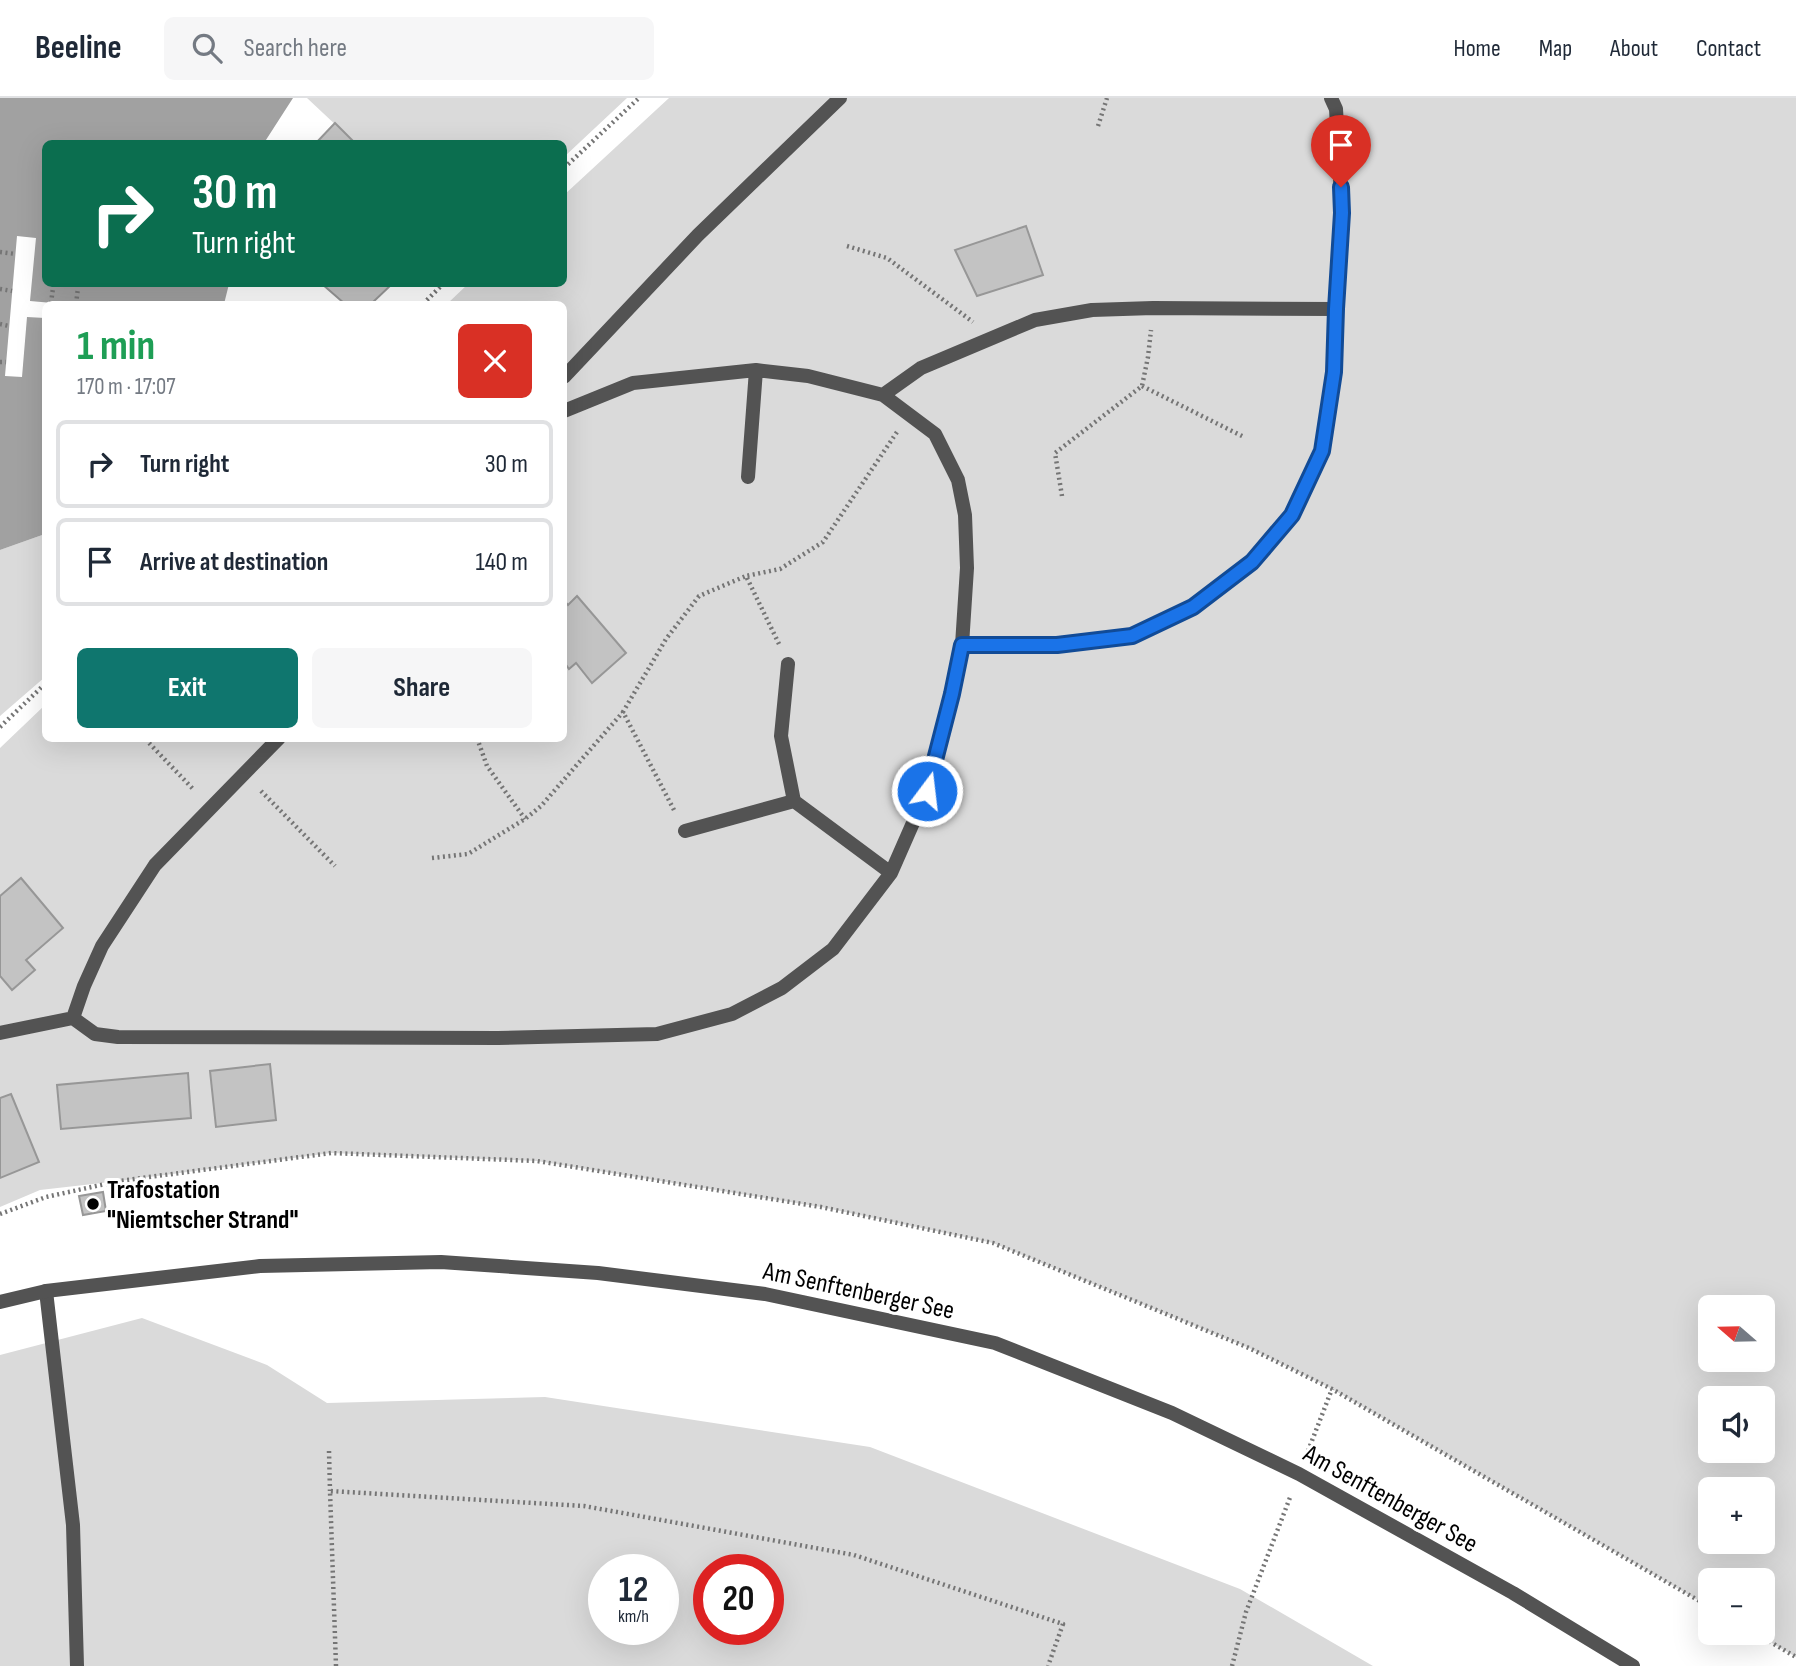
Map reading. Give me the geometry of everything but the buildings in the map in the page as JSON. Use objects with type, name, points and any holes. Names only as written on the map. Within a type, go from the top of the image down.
[{"type":"street","points":[[567,374],[698,235],[839,98]]},
{"type":"street","points":[[962,645],[1057,645],[1132,636],[1193,607],[1252,562],[1292,515],[1322,451],[1334,372],[1342,213],[1336,109],[1331,98]]},
{"type":"street","points":[[883,395],[920,369],[1035,320],[1092,310],[1336,309]]},
{"type":"street","points":[[747,477],[756,370]]},
{"type":"street","points":[[0,1033],[73,1018],[95,1034],[118,1037],[498,1038],[657,1034],[732,1014],[782,988],[832,949],[891,873],[927,791],[962,645],[967,568],[965,514],[958,481],[935,434],[883,395],[808,376],[756,370],[633,383],[567,410]]},
{"type":"street","points":[[788,664],[782,736],[794,801],[891,873]]},
{"type":"street","points":[[73,1018],[102,946],[155,864],[275,742]]},
{"type":"street","points":[[685,831],[794,801]]},
{"type":"street","name":"Am Senftenberger See","points":[[0,1302],[46,1291],[260,1266],[441,1262],[598,1273],[765,1294],[995,1343],[1172,1413],[1299,1474],[1514,1593],[1633,1666]]},
{"type":"street","points":[[46,1291],[73,1525],[77,1666]]},
{"type":"path","points":[[567,165],[639,98]]},
{"type":"path","points":[[1098,127],[1107,98]]},
{"type":"path","points":[[846,246],[887,258],[993,337]]},
{"type":"path","points":[[0,252],[16,254]]},
{"type":"path","points":[[426,301],[440,287]]},
{"type":"path","points":[[51,301],[53,288]]},
{"type":"path","points":[[76,301],[78,288]]},
{"type":"path","points":[[0,289],[12,291]]},
{"type":"path","points":[[1062,496],[1055,453],[1142,386],[1153,308]]},
{"type":"path","points":[[0,324],[9,326]]},
{"type":"path","points":[[1142,386],[1244,437]]},
{"type":"path","points":[[432,858],[468,854],[525,820],[541,806],[623,712],[666,639],[699,596],[746,576],[780,569],[822,542],[909,414]]},
{"type":"path","points":[[746,576],[788,664]]},
{"type":"path","points":[[0,727],[42,687]]},
{"type":"path","points":[[623,712],[685,831]]},
{"type":"path","points":[[149,742],[211,809]]},
{"type":"path","points":[[478,742],[487,766],[525,820]]},
{"type":"path","points":[[243,773],[335,866]]},
{"type":"path","points":[[0,1214],[46,1197],[119,1181],[331,1153],[537,1161],[821,1207],[993,1243],[1249,1348],[1332,1389],[1698,1600]]},
{"type":"path","points":[[1232,1666],[1246,1612],[1332,1389]]},
{"type":"path","points":[[328,1451],[336,1666]]},
{"type":"path","points":[[330,1491],[584,1506],[854,1555],[1063,1624],[1048,1666]]},
{"type":"path","points":[[1775,1645],[1796,1657]]},
{"type":"shaded area","points":[[0,98],[293,98],[266,140],[42,140],[42,287],[228,287],[225,301],[42,301],[42,535],[0,550]]},
{"type":"shaded area","points":[[307,98],[627,98],[567,154],[567,140],[352,140]]},
{"type":"shaded area","points":[[669,98],[1796,98],[1796,1657],[1775,1645],[1775,1568],[1698,1568],[1698,1600],[1332,1389],[1249,1348],[993,1243],[821,1207],[537,1161],[331,1153],[40,1190],[0,1207],[0,748],[42,708],[42,742],[567,742],[567,301],[450,301],[465,287],[567,287],[567,192]]},
{"type":"shaded area","points":[[42,535],[42,680],[0,716],[0,550]]},
{"type":"shaded area","points":[[142,1318],[267,1365],[327,1403],[545,1397],[870,1447],[1240,1589],[1373,1666],[0,1666],[0,1355]]},
{"type":"pier","points":[[17,236],[36,238],[30,301],[42,302],[42,318],[27,317],[22,377],[5,376]]},
{"type":"place","name":"Trafostation \"Niemtscher Strand\"","points":[[93,1204]]},
{"type":"route","points":[[927,791],[962,645],[1057,645],[1132,636],[1193,607],[1252,562],[1292,515],[1322,451],[1334,372],[1341,187]]}]
